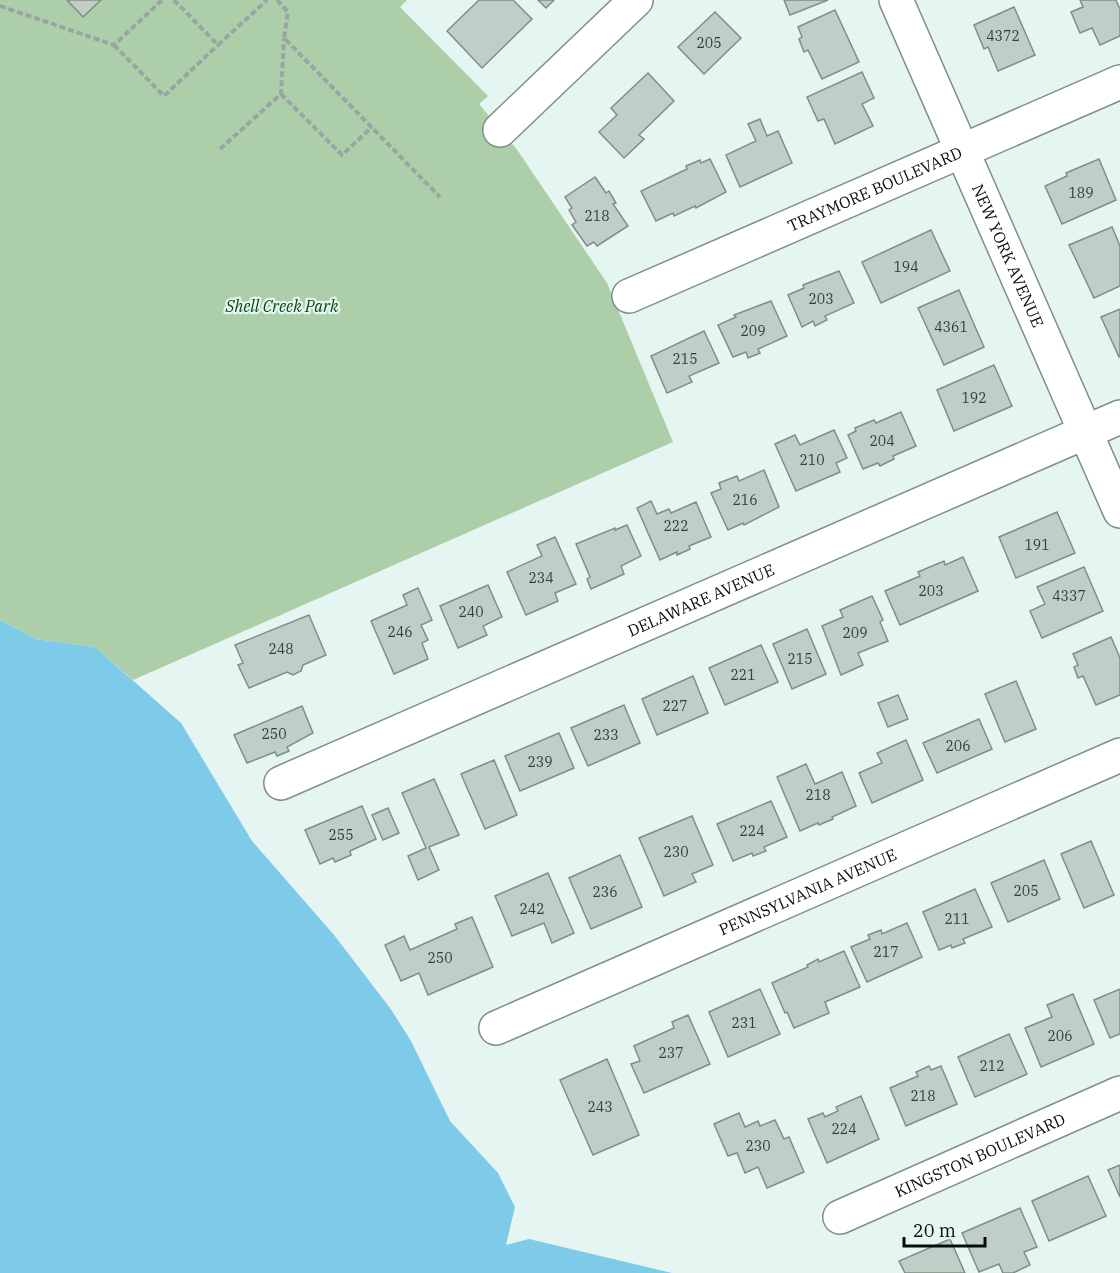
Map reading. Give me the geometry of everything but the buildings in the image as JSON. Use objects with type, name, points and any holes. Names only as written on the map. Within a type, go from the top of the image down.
[{"type":"street","points":[[500,130],[636,0]]},
{"type":"street","name":"NEW YORK AVENUE","points":[[896,0],[1120,511]]},
{"type":"street","name":"TRAYMORE BOULEVARD","points":[[629,296],[1120,82]]},
{"type":"street","name":"DELAWARE AVENUE","points":[[281,783],[1120,417]]},
{"type":"street","name":"PENNSYLVANIA AVENUE","points":[[496,1028],[1120,755]]},
{"type":"street","name":"KINGSTON BOULEVARD","points":[[840,1217],[1120,1093]]},
{"type":"path","points":[[114,45],[162,0]]},
{"type":"path","points":[[174,0],[218,45]]},
{"type":"path","points":[[0,6],[114,45],[164,96],[267,0]]},
{"type":"path","points":[[220,149],[281,94],[288,12],[277,0]]},
{"type":"path","points":[[284,38],[440,197]]},
{"type":"path","points":[[281,94],[342,155],[372,127]]},
{"type":"green space","name":"Shell Creek Park","points":[[0,0],[407,0],[400,7],[488,96],[479,104],[518,151],[607,283],[673,442],[133,680],[95,647],[36,639],[0,620]]},
{"type":"water","points":[[0,620],[36,639],[95,647],[181,723],[252,841],[334,935],[390,1008],[411,1041],[450,1121],[498,1173],[515,1207],[506,1245],[529,1239],[672,1273],[0,1273]]}]
